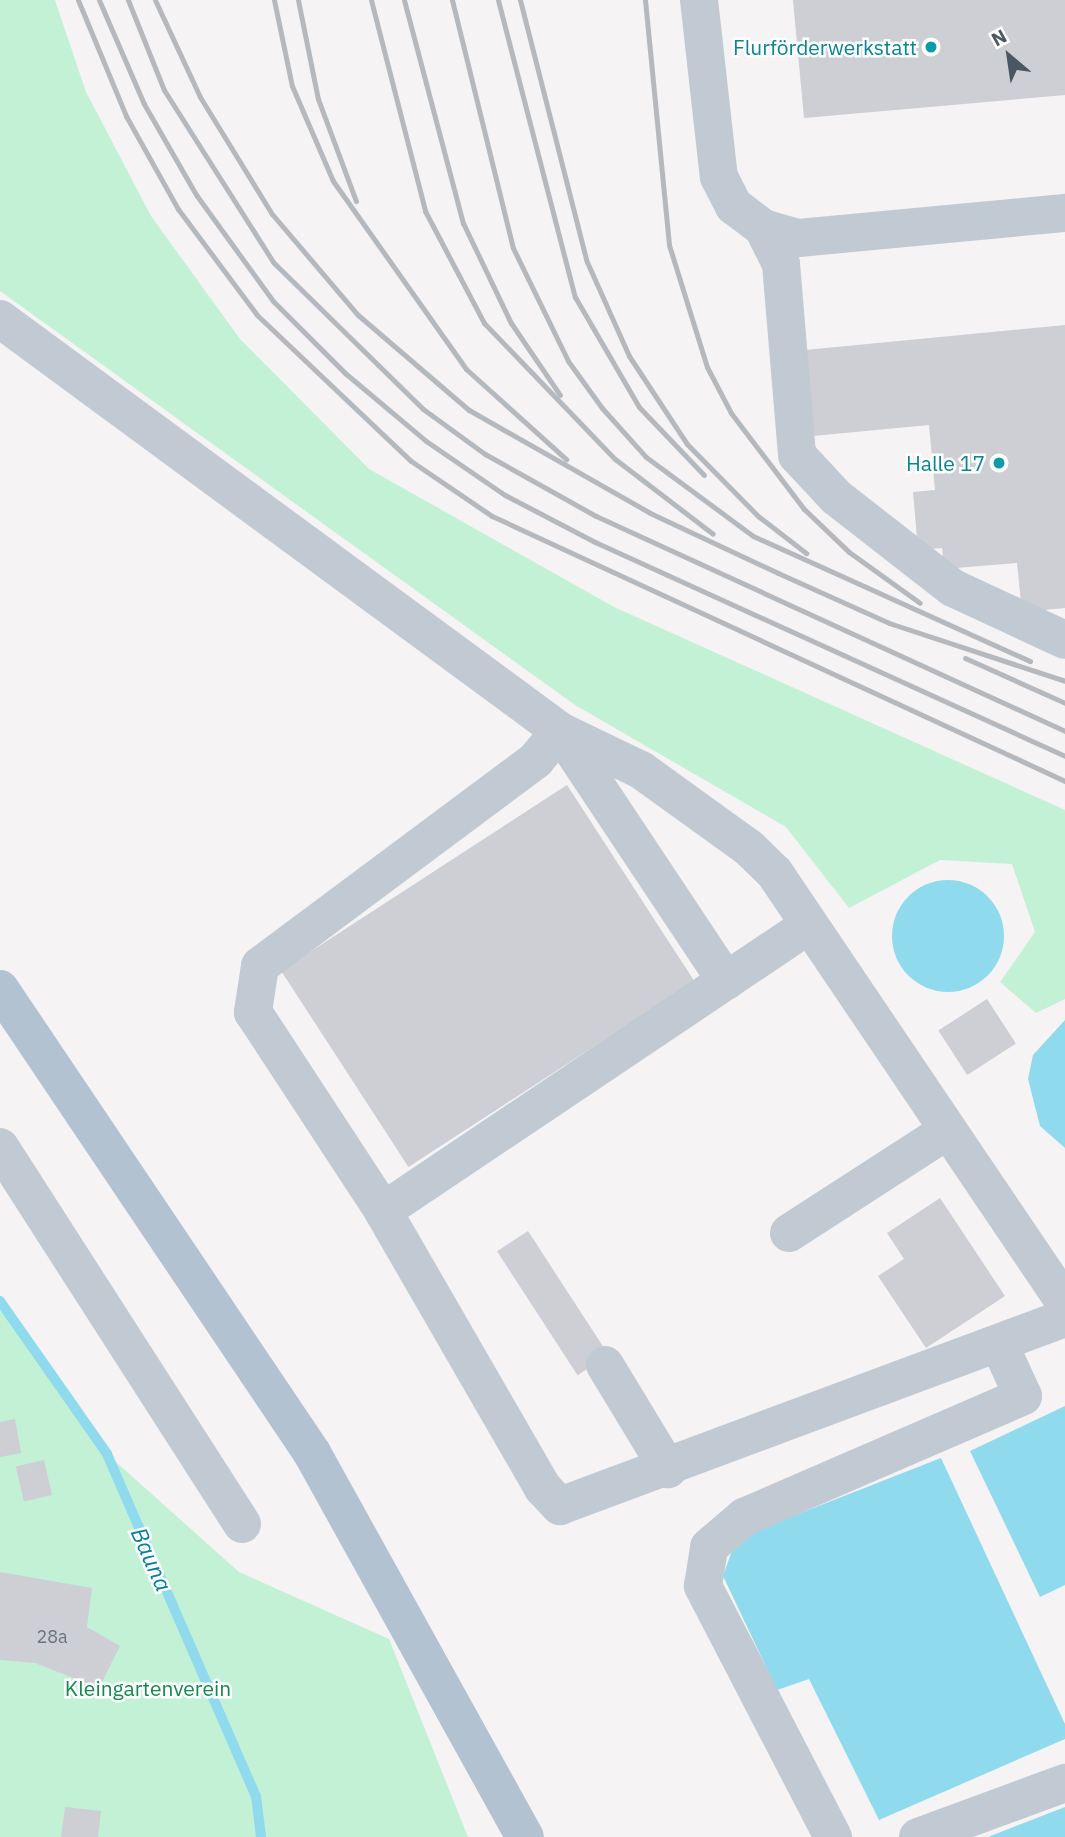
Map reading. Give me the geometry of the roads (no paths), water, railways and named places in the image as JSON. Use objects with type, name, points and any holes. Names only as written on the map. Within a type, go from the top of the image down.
[{"type":"main road","points":[[0,989],[312,1453],[525,1837]]},
{"type":"lane","points":[[699,0],[719,177],[734,206],[763,228],[799,238],[1065,213]]},
{"type":"lane","points":[[763,228],[781,264],[797,455],[836,496],[953,588],[1065,640]]},
{"type":"lane","points":[[0,319],[560,731],[641,770],[749,848],[809,925],[1065,1303]]},
{"type":"lane","points":[[560,731],[726,981]]},
{"type":"lane","points":[[560,731],[536,760],[260,965],[253,1012],[383,1211],[543,1488],[560,1506],[668,1469],[1000,1346],[1065,1318]]},
{"type":"lane","points":[[383,1211],[809,925]]},
{"type":"lane","points":[[789,1233],[948,1130]]},
{"type":"lane","points":[[0,1147],[242,1524]]},
{"type":"lane","points":[[833,1837],[703,1586],[709,1547],[744,1517],[1023,1396],[1000,1346]]},
{"type":"lane","points":[[605,1365],[668,1469]]},
{"type":"lane","points":[[918,1837],[1065,1783]]},
{"type":"water","points":[[948,880],[969,884],[987,897],[1000,915],[1004,936],[1000,957],[987,975],[969,988],[948,992],[927,988],[909,975],[896,957],[892,936],[896,915],[909,897],[927,884]]},
{"type":"water","points":[[1065,1020],[1065,1148],[1040,1126],[1028,1079],[1033,1055]]},
{"type":"water","points":[[1065,1406],[1065,1585],[1040,1597],[970,1451]]},
{"type":"water","points":[[941,1458],[1065,1724],[1065,1739],[879,1820],[809,1679],[777,1690],[723,1576],[733,1548],[747,1534]]},
{"type":"water","points":[[1065,1807],[1065,1837],[988,1837]]},
{"type":"waterway","name":"Bauna","points":[[0,1301],[107,1454],[256,1796],[261,1837]]},
{"type":"railway","points":[[78,0],[126,116],[178,209],[257,315],[411,461],[492,516],[1065,781]]},
{"type":"railway","points":[[99,0],[144,104],[197,196],[273,301],[345,373],[426,441],[505,495],[595,542],[1065,756]]},
{"type":"railway","points":[[128,0],[164,90],[273,262],[423,409],[485,454],[596,516],[1065,731]]},
{"type":"railway","points":[[155,0],[200,97],[272,214],[358,315],[469,410],[650,513],[778,573],[889,623],[1065,681]]},
{"type":"railway","points":[[274,0],[292,86],[333,181],[466,369],[566,459]]},
{"type":"railway","points":[[298,0],[318,99],[356,201]]},
{"type":"railway","points":[[371,0],[425,211],[484,323],[615,459],[713,534]]},
{"type":"railway","points":[[404,0],[463,223],[511,323],[560,395]]},
{"type":"railway","points":[[452,0],[513,248],[568,361],[602,408],[646,457],[753,536],[1030,661]]},
{"type":"railway","points":[[498,0],[575,297],[639,407],[704,475]]},
{"type":"railway","points":[[520,0],[587,262],[629,356],[687,444],[758,516],[806,553]]},
{"type":"railway","points":[[645,0],[669,245],[707,367],[731,413],[804,509],[849,552],[920,603]]},
{"type":"railway","points":[[965,658],[1065,703]]},
{"type":"place","name":"Flurförderwerkstatt","points":[[931,47]]},
{"type":"place","name":"Halle 17","points":[[999,463]]},
{"type":"park label","name":"Kleingartenverein","points":[[148,1688]]}]
